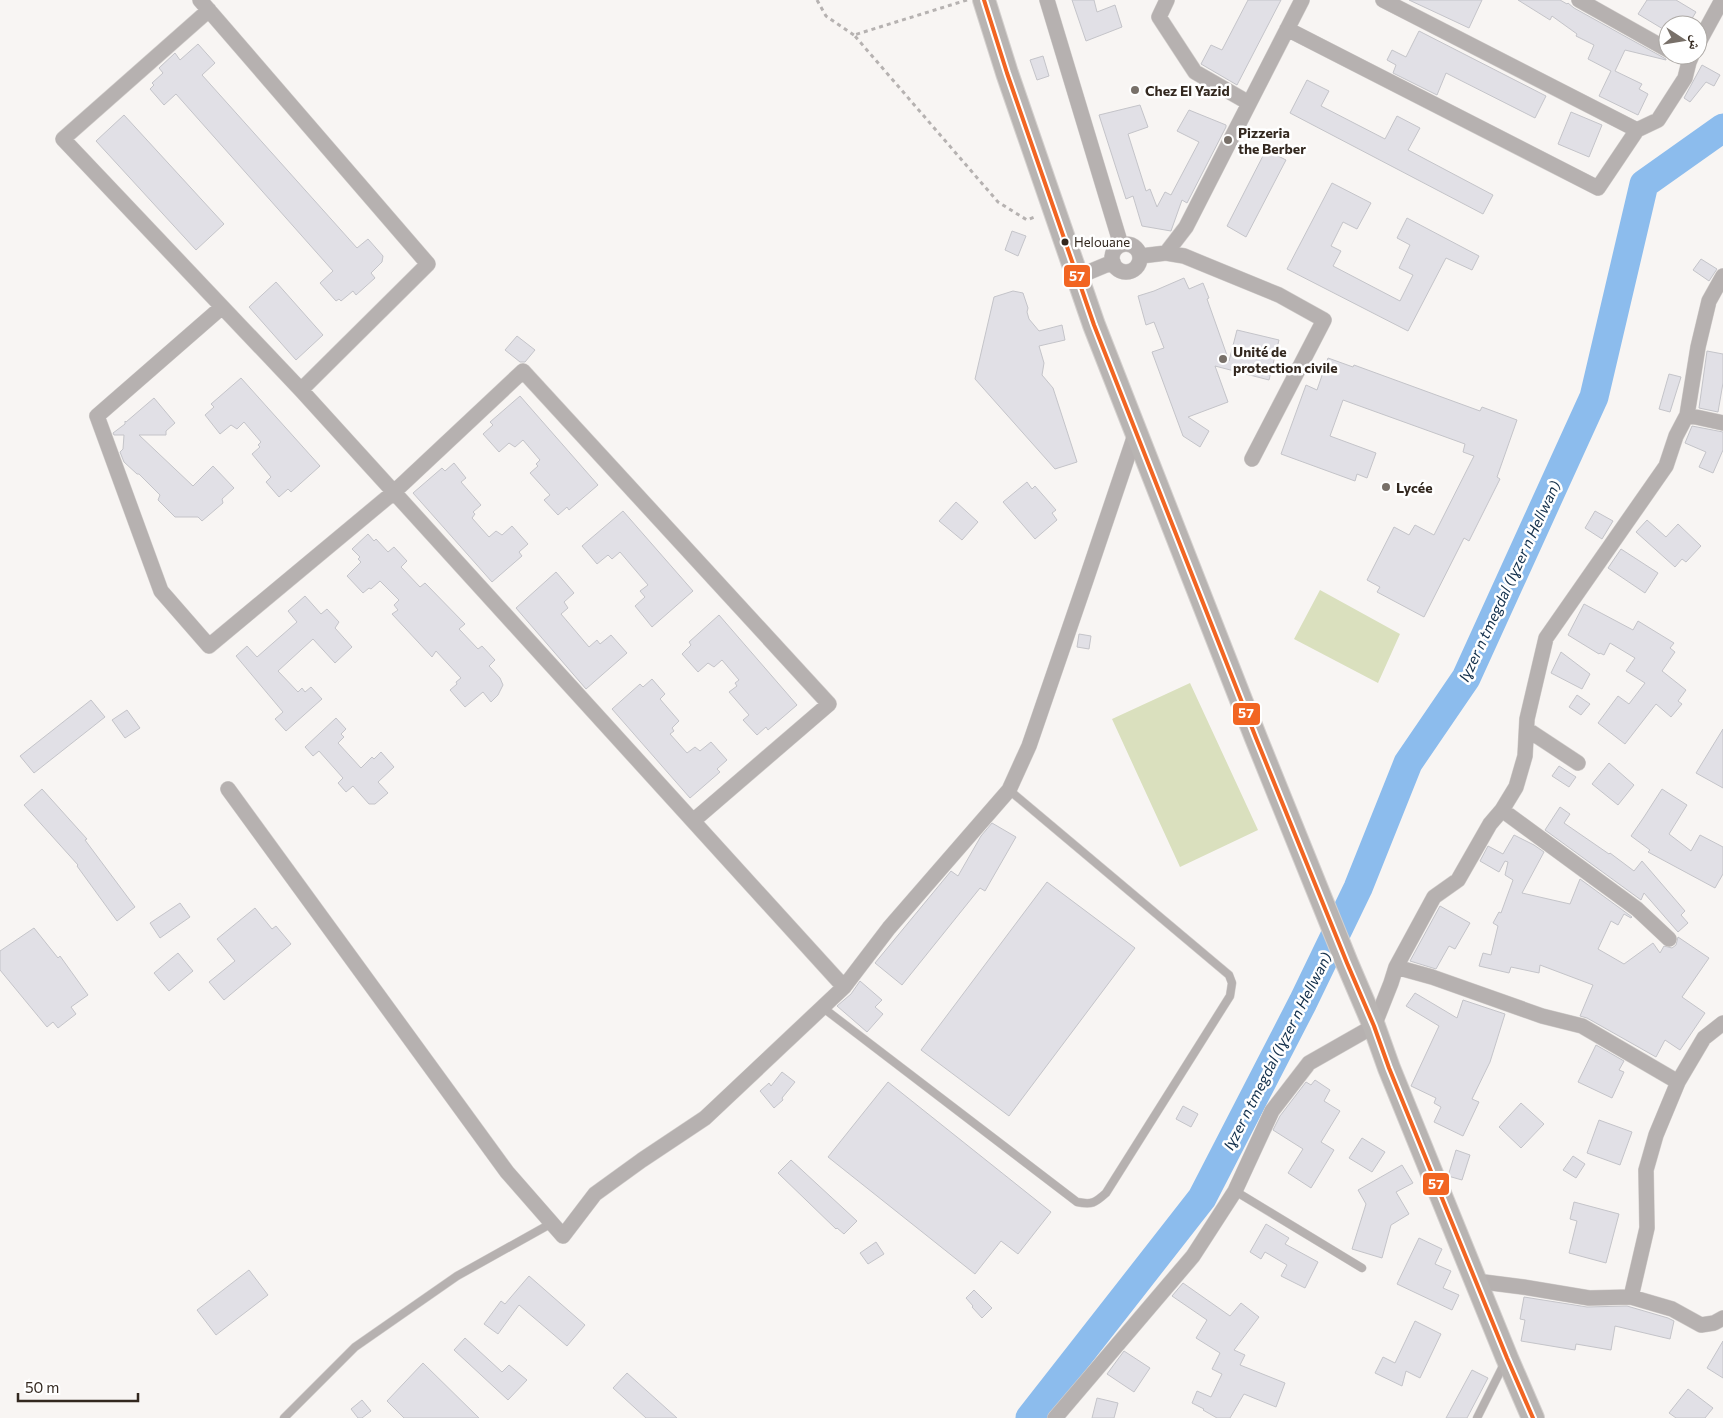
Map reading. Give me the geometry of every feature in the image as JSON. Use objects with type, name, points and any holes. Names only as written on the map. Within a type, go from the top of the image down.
[{"type":"main road","points":[[984,0],[1006,73],[1094,325],[1256,738],[1533,1418]]},
{"type":"street","points":[[1047,0],[1121,245]]},
{"type":"street","points":[[1167,0],[1159,16],[1195,72],[1249,103]]},
{"type":"street","points":[[1166,253],[1186,227],[1302,0]]},
{"type":"street","points":[[1383,0],[1637,130]]},
{"type":"street","points":[[1579,0],[1658,44]]},
{"type":"street","points":[[1708,21],[1716,2]]},
{"type":"street","points":[[301,390],[428,264],[204,5],[64,139],[301,390],[844,987]]},
{"type":"street","points":[[1287,30],[1598,188],[1637,130],[1658,120],[1685,78],[1686,65]]},
{"type":"street","points":[[1121,245],[1133,245],[1141,256],[1139,265],[1128,272],[1119,270],[1113,262],[1113,253],[1121,245]]},
{"type":"street","points":[[1141,256],[1166,253],[1184,256],[1279,295],[1324,320],[1252,459]]},
{"type":"street","points":[[1077,277],[1113,262]]},
{"type":"street","points":[[1055,1418],[1193,1256],[1235,1191],[1272,1111],[1309,1063],[1374,1026],[1392,983],[1396,966],[1434,897],[1458,880],[1490,824],[1502,810],[1516,787],[1524,756],[1528,730],[1527,719],[1546,638],[1666,466],[1676,436],[1687,414],[1698,347],[1709,301],[1723,276]]},
{"type":"street","points":[[222,307],[97,416],[161,591],[209,646],[394,492],[523,371],[829,704],[693,821]]},
{"type":"street","points":[[1687,414],[1723,423]]},
{"type":"street","points":[[228,789],[501,1164],[563,1236],[595,1194],[705,1118],[844,987],[889,928],[1009,790],[1029,746],[1136,432]]},
{"type":"street","points":[[1528,730],[1578,763]]},
{"type":"street","points":[[1502,810],[1637,909],[1669,939]]},
{"type":"street","points":[[1396,966],[1542,1016],[1582,1026],[1678,1082]]},
{"type":"street","points":[[1631,1297],[1647,1228],[1646,1170],[1656,1135],[1678,1082],[1704,1038],[1723,1023]]},
{"type":"street","points":[[1476,1281],[1589,1298],[1631,1297],[1672,1309],[1701,1325],[1714,1323],[1723,1318]]},
{"type":"lane","points":[[822,1007],[1077,1202],[1088,1204],[1095,1202],[1106,1193],[1230,996],[1232,983],[1229,975],[1009,790]]},
{"type":"lane","points":[[1235,1191],[1362,1268]]},
{"type":"lane","points":[[284,1418],[355,1347],[457,1276],[552,1223]]},
{"type":"lane","points":[[1477,1418],[1507,1358]]},
{"type":"path","points":[[817,0],[826,16],[854,36],[998,202],[1027,220],[1054,211]]},
{"type":"path","points":[[854,36],[967,0]]},
{"type":"green space","points":[[1320,590],[1400,634],[1378,683],[1294,639]]},
{"type":"green space","points":[[1190,683],[1258,830],[1180,867],[1112,719]]},
{"type":"building","points":[[1072,0],[1094,0],[1097,12],[1115,5],[1122,27],[1086,41]]},
{"type":"building","points":[[1248,0],[1281,0],[1237,85],[1201,64],[1211,45],[1222,50]]},
{"type":"building","points":[[1409,0],[1482,0],[1469,28]]},
{"type":"building","points":[[1518,0],[1560,0],[1568,3],[1658,55],[1658,58],[1625,50],[1615,71],[1642,84],[1639,89],[1648,94],[1638,115],[1599,96],[1611,71],[1588,59],[1594,45],[1576,36],[1577,34],[1552,16],[1550,20]]},
{"type":"building","points":[[1647,0],[1676,0],[1696,12],[1694,15],[1658,15],[1658,26],[1638,14]]},
{"type":"building","points":[[1419,31],[1546,96],[1535,118],[1446,73],[1437,95],[1393,73],[1396,65],[1387,60],[1392,50],[1406,57]]},
{"type":"building","points":[[198,44],[215,63],[202,75],[357,248],[368,239],[383,256],[382,262],[371,273],[375,278],[356,295],[353,291],[341,301],[339,299],[336,301],[320,283],[333,271],[176,94],[164,105],[150,89],[154,85],[152,83],[163,73],[159,68],[175,53],[180,60]]},
{"type":"building","points":[[1043,56],[1049,76],[1037,80],[1030,60]]},
{"type":"building","points":[[1702,65],[1720,75],[1714,86],[1706,82],[1690,102],[1684,98]]},
{"type":"building","points":[[1307,80],[1329,91],[1321,106],[1385,139],[1397,116],[1420,128],[1408,150],[1493,195],[1483,214],[1290,113]]},
{"type":"building","points":[[1140,105],[1148,127],[1128,134],[1146,191],[1150,189],[1157,207],[1165,192],[1171,195],[1199,142],[1177,131],[1189,110],[1226,125],[1187,203],[1182,200],[1171,231],[1142,226],[1133,196],[1126,199],[1099,115]]},
{"type":"building","points":[[1571,112],[1602,125],[1589,157],[1558,144]]},
{"type":"building","points":[[124,115],[224,224],[196,250],[96,141]]},
{"type":"building","points":[[1266,150],[1286,160],[1246,237],[1227,226]]},
{"type":"building","points":[[1332,183],[1371,203],[1357,229],[1343,222],[1331,246],[1341,251],[1333,266],[1400,301],[1413,275],[1399,268],[1410,245],[1397,238],[1407,218],[1479,256],[1472,270],[1446,258],[1408,331],[1287,269]]},
{"type":"building","points":[[1012,231],[1026,236],[1018,256],[1005,250]]},
{"type":"building","points":[[1701,259],[1717,269],[1709,281],[1693,270]]},
{"type":"building","points":[[1184,278],[1189,289],[1203,283],[1229,361],[1237,330],[1279,340],[1269,380],[1215,366],[1228,402],[1188,417],[1209,431],[1200,447],[1183,436],[1152,352],[1164,348],[1154,322],[1146,325],[1138,296]]},
{"type":"building","points":[[276,282],[323,335],[296,360],[249,307]]},
{"type":"building","points":[[1013,291],[1023,293],[1029,319],[1039,331],[1062,325],[1065,340],[1039,346],[1044,363],[1042,375],[1053,388],[1077,462],[1055,469],[975,379],[994,297]]},
{"type":"building","points":[[517,336],[535,350],[525,362],[520,362],[505,350]]},
{"type":"building","points":[[1707,351],[1723,354],[1723,383],[1718,412],[1699,408]]},
{"type":"building","points":[[1328,358],[1353,367],[1354,365],[1480,411],[1482,407],[1517,420],[1497,477],[1500,479],[1469,541],[1464,538],[1424,617],[1377,592],[1380,587],[1367,580],[1394,527],[1409,535],[1415,525],[1434,535],[1474,456],[1463,452],[1465,444],[1343,400],[1330,436],[1376,453],[1367,478],[1357,474],[1355,481],[1281,454],[1306,385],[1317,390]]},
{"type":"building","points":[[1669,374],[1681,377],[1670,412],[1659,409]]},
{"type":"building","points":[[241,378],[320,466],[291,492],[288,489],[279,497],[266,482],[271,477],[252,454],[260,447],[258,445],[261,442],[244,422],[237,429],[231,425],[220,434],[205,415],[214,407],[211,404]]},
{"type":"building","points":[[520,396],[598,485],[569,510],[567,507],[558,515],[544,500],[550,495],[530,473],[538,466],[536,464],[540,460],[523,440],[515,447],[509,443],[499,452],[483,434],[493,425],[490,422]]},
{"type":"building","points":[[154,398],[175,423],[166,431],[166,435],[139,435],[193,486],[213,466],[234,488],[222,499],[223,503],[202,521],[198,517],[175,517],[158,500],[160,495],[124,462],[120,452],[123,449],[124,435],[114,435],[113,433]]},
{"type":"building","points":[[1692,426],[1723,432],[1723,450],[1713,473],[1699,467],[1706,452],[1685,443]]},
{"type":"building","points":[[454,463],[466,478],[461,482],[481,505],[473,512],[475,514],[472,518],[489,537],[496,531],[502,535],[512,526],[528,544],[519,552],[522,556],[492,582],[413,493],[442,468],[445,471]]},
{"type":"building","points":[[1027,482],[1032,489],[1035,486],[1056,510],[1052,513],[1057,520],[1035,539],[1003,502]]},
{"type":"building","points":[[956,502],[978,522],[962,540],[939,521]]},
{"type":"building","points":[[623,511],[693,591],[652,627],[635,606],[645,597],[640,591],[648,585],[620,552],[612,559],[608,555],[597,564],[582,546]]},
{"type":"building","points":[[1595,511],[1613,521],[1602,539],[1585,528]]},
{"type":"building","points":[[1647,520],[1666,537],[1678,524],[1701,546],[1686,562],[1682,559],[1675,567],[1636,532]]},
{"type":"building","points":[[368,534],[374,541],[376,539],[388,552],[394,547],[407,561],[401,567],[420,587],[425,583],[465,624],[459,629],[478,649],[482,646],[495,660],[489,666],[500,678],[503,685],[498,695],[491,702],[483,692],[465,707],[450,690],[461,678],[436,651],[432,657],[392,614],[398,610],[394,605],[399,600],[380,581],[363,593],[347,576],[361,562],[358,559],[360,557],[352,549]]},
{"type":"building","points":[[1621,549],[1658,573],[1645,593],[1608,568]]},
{"type":"building","points":[[556,572],[574,593],[564,602],[568,608],[561,614],[589,647],[597,640],[600,644],[611,635],[627,653],[586,689],[516,608]]},
{"type":"building","points":[[305,596],[321,614],[327,609],[339,622],[335,628],[352,647],[335,663],[313,639],[278,671],[298,692],[302,688],[305,692],[311,687],[322,699],[286,731],[275,719],[283,712],[236,656],[247,646],[257,657],[297,622],[288,611]]},
{"type":"building","points":[[1584,604],[1633,630],[1638,621],[1674,643],[1670,648],[1675,652],[1662,671],[1686,690],[1678,701],[1682,704],[1671,717],[1656,704],[1625,744],[1598,723],[1618,696],[1629,704],[1645,683],[1626,671],[1635,658],[1610,643],[1604,655],[1599,654],[1568,635]]},
{"type":"building","points":[[719,615],[797,705],[768,730],[766,727],[757,735],[743,720],[749,715],[729,692],[737,686],[735,683],[739,680],[722,660],[714,667],[708,663],[698,672],[682,654],[691,645],[689,642]]},
{"type":"building","points":[[1079,634],[1091,636],[1089,649],[1077,647]]},
{"type":"building","points":[[1561,652],[1590,674],[1582,689],[1551,673]]},
{"type":"building","points":[[652,679],[665,694],[660,699],[679,721],[672,728],[674,731],[670,734],[687,753],[695,747],[700,751],[711,742],[727,760],[717,769],[720,772],[690,798],[612,709],[640,684],[643,687]]},
{"type":"building","points":[[1577,695],[1590,704],[1581,715],[1569,707]]},
{"type":"building","points":[[91,700],[105,717],[34,773],[20,756]]},
{"type":"building","points":[[127,710],[140,728],[125,738],[112,720]]},
{"type":"building","points":[[336,718],[346,729],[341,734],[344,737],[338,743],[361,768],[372,757],[374,759],[381,752],[394,767],[378,782],[388,793],[375,804],[369,804],[353,786],[346,792],[338,783],[343,778],[319,751],[313,756],[305,747]]},
{"type":"building","points":[[1723,729],[1723,788],[1696,773]]},
{"type":"building","points":[[1609,763],[1634,785],[1618,805],[1592,784]]},
{"type":"building","points":[[1559,766],[1576,777],[1569,787],[1552,776]]},
{"type":"building","points":[[42,789],[87,839],[85,840],[135,907],[117,921],[78,865],[24,805]]},
{"type":"building","points":[[1662,789],[1687,805],[1669,834],[1691,851],[1700,835],[1723,847],[1723,874],[1715,888],[1648,852],[1650,850],[1631,836]]},
{"type":"building","points":[[1560,807],[1570,814],[1564,823],[1634,871],[1642,861],[1685,911],[1681,915],[1688,923],[1678,932],[1644,893],[1641,900],[1545,830]]},
{"type":"building","points":[[992,823],[1016,837],[985,891],[980,888],[902,985],[875,963],[951,871],[958,876],[981,836]]},
{"type":"building","points":[[1514,835],[1544,852],[1522,893],[1570,904],[1580,879],[1632,917],[1624,914],[1618,925],[1611,921],[1598,949],[1624,964],[1653,943],[1660,953],[1664,946],[1672,948],[1676,945],[1678,937],[1709,958],[1682,997],[1705,1013],[1680,1050],[1665,1040],[1656,1057],[1587,1018],[1580,1016],[1593,985],[1540,965],[1539,973],[1511,967],[1509,973],[1479,966],[1483,953],[1491,955],[1498,926],[1493,923],[1499,912],[1501,913],[1513,880],[1505,875],[1508,862],[1505,861],[1499,872],[1480,861],[1488,846],[1503,854]]},
{"type":"building","points":[[1047,882],[1135,948],[1009,1116],[921,1050]]},
{"type":"building","points":[[180,903],[190,917],[160,938],[150,923]]},
{"type":"building","points":[[1440,906],[1470,923],[1455,949],[1449,946],[1436,969],[1410,961]]},
{"type":"building","points":[[255,908],[272,929],[276,926],[291,944],[224,1000],[209,982],[235,961],[217,939]]},
{"type":"building","points":[[34,928],[58,958],[60,956],[88,995],[71,1007],[76,1014],[58,1028],[53,1022],[47,1027],[0,970],[0,951]]},
{"type":"building","points":[[178,953],[193,971],[169,991],[154,973]]},
{"type":"building","points":[[860,981],[882,1000],[875,1007],[883,1014],[867,1032],[837,1006],[851,994]]},
{"type":"building","points":[[1415,993],[1457,1018],[1463,1000],[1505,1014],[1490,1062],[1472,1099],[1479,1102],[1463,1136],[1434,1122],[1441,1107],[1434,1103],[1436,1098],[1411,1086],[1439,1026],[1406,1006]]},
{"type":"building","points":[[1596,1045],[1624,1061],[1619,1070],[1624,1072],[1612,1098],[1578,1082]]},
{"type":"building","points":[[782,1072],[795,1082],[782,1098],[783,1100],[774,1108],[760,1091],[769,1083],[771,1086]]},
{"type":"building","points":[[1315,1080],[1330,1090],[1324,1101],[1340,1111],[1321,1142],[1334,1150],[1311,1188],[1288,1173],[1303,1149],[1273,1130],[1280,1116],[1306,1082],[1311,1085]]},
{"type":"building","points":[[888,1082],[1051,1212],[1018,1254],[1001,1241],[975,1274],[828,1157]]},
{"type":"building","points":[[1521,1103],[1544,1124],[1521,1148],[1499,1127]]},
{"type":"building","points":[[1183,1106],[1198,1114],[1191,1127],[1176,1119]]},
{"type":"building","points":[[1599,1120],[1632,1132],[1620,1165],[1587,1153]]},
{"type":"building","points":[[1362,1138],[1385,1152],[1372,1172],[1349,1158]]},
{"type":"building","points":[[1456,1150],[1470,1155],[1462,1180],[1448,1176]]},
{"type":"building","points":[[1573,1156],[1585,1164],[1576,1178],[1563,1170]]},
{"type":"building","points":[[791,1160],[857,1221],[844,1234],[836,1229],[778,1173]]},
{"type":"building","points":[[1402,1165],[1413,1183],[1396,1192],[1409,1214],[1391,1225],[1382,1258],[1352,1249],[1366,1204],[1358,1190]]},
{"type":"building","points":[[1574,1202],[1619,1214],[1606,1263],[1569,1253],[1577,1221],[1570,1219]]},
{"type":"building","points":[[1266,1224],[1289,1238],[1285,1244],[1318,1262],[1305,1288],[1281,1276],[1287,1265],[1265,1252],[1261,1259],[1250,1252]]},
{"type":"building","points":[[1419,1238],[1442,1249],[1435,1264],[1451,1271],[1443,1288],[1459,1295],[1452,1310],[1397,1284]]},
{"type":"building","points":[[876,1242],[884,1254],[868,1264],[860,1253]]},
{"type":"building","points":[[249,1270],[268,1295],[216,1335],[197,1310]]},
{"type":"building","points":[[529,1276],[585,1325],[567,1346],[519,1305],[498,1334],[484,1324],[501,1301],[505,1304]]},
{"type":"building","points":[[1183,1283],[1230,1316],[1241,1303],[1259,1317],[1234,1350],[1245,1355],[1240,1365],[1285,1383],[1276,1407],[1244,1394],[1230,1418],[1217,1418],[1192,1403],[1197,1391],[1211,1397],[1222,1374],[1212,1369],[1220,1353],[1196,1338],[1207,1320],[1172,1296]]},
{"type":"building","points":[[974,1290],[992,1308],[982,1318],[966,1298]]},
{"type":"building","points":[[1524,1297],[1587,1307],[1627,1306],[1674,1321],[1670,1339],[1615,1326],[1611,1350],[1576,1344],[1575,1350],[1521,1341],[1525,1320],[1520,1319]]},
{"type":"building","points":[[1415,1321],[1441,1334],[1420,1378],[1406,1371],[1402,1386],[1375,1373],[1383,1357],[1395,1363]]},
{"type":"building","points":[[465,1338],[502,1372],[509,1365],[527,1380],[508,1400],[454,1350]]},
{"type":"building","points":[[1723,1341],[1723,1378],[1707,1368]]},
{"type":"building","points":[[1124,1351],[1150,1368],[1134,1392],[1107,1374]]},
{"type":"building","points":[[423,1363],[479,1418],[404,1418],[387,1401]]},
{"type":"building","points":[[1472,1370],[1488,1378],[1467,1418],[1446,1418]]},
{"type":"building","points":[[627,1373],[677,1418],[646,1418],[613,1388]]},
{"type":"building","points":[[1688,1389],[1713,1408],[1705,1418],[1676,1418],[1669,1413]]},
{"type":"building","points":[[1097,1398],[1118,1403],[1114,1418],[1092,1418]]},
{"type":"building","points":[[362,1400],[371,1411],[362,1418],[358,1418],[351,1409]]},
{"type":"waterway","name":"Iɣzer n tmegdal (Iɣzer n Hellwan)","points":[[1030,1418],[1202,1198],[1303,1002],[1358,888],[1408,763],[1466,678],[1594,397],[1644,184],[1723,128]]},
{"type":"transit line","name":"57","points":[[984,0],[1007,73],[1094,325],[1256,738],[1533,1418]]},
{"type":"place","name":"Chez El Yazid","points":[[1135,90]]},
{"type":"place","name":"Pizzeria the Berber","points":[[1228,140]]},
{"type":"place","name":"Helouane","points":[[1065,242]]},
{"type":"place","name":"Unité de protection civile","points":[[1223,359]]},
{"type":"place","name":"Lycée","points":[[1386,487]]}]
